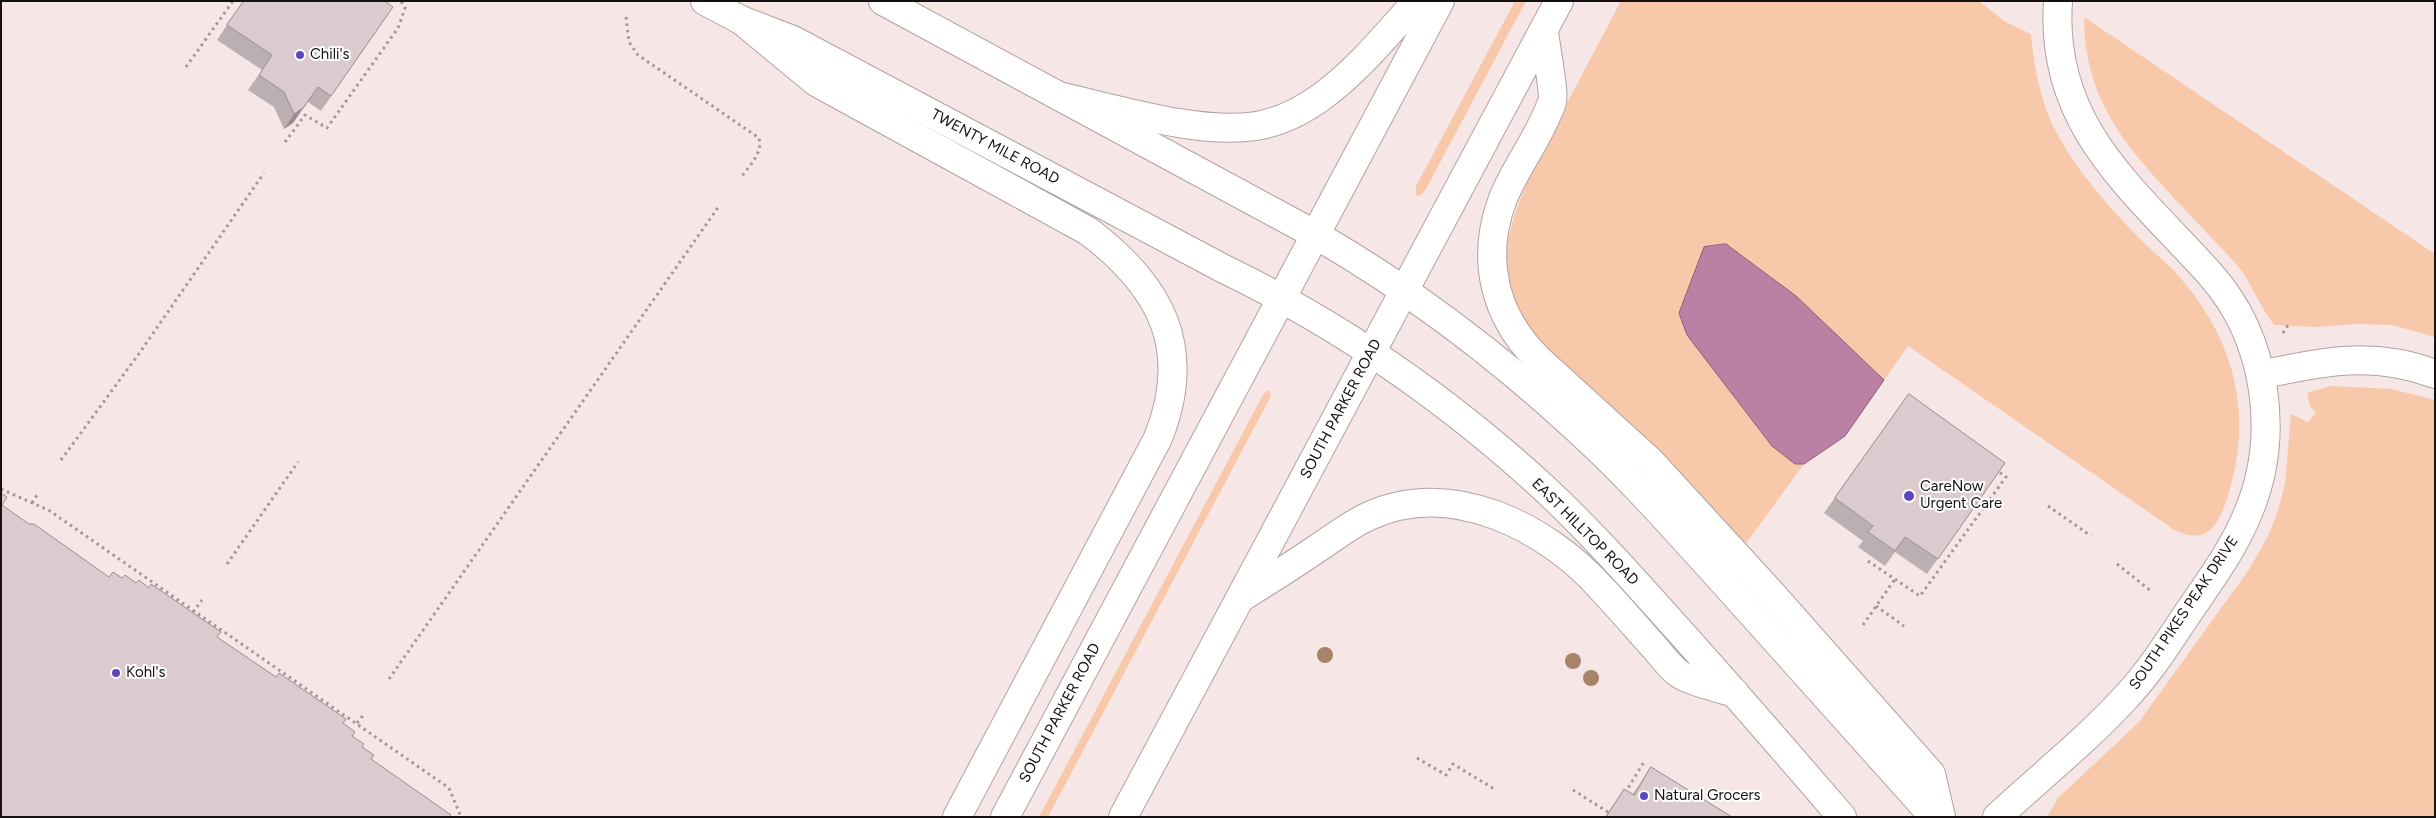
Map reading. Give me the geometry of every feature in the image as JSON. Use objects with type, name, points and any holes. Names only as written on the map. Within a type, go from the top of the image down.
[{"type":"main road","name":"TWENTY MILE ROAD","points":[[705,1],[741,20],[793,40],[1224,269],[1283,298]]},
{"type":"main road","points":[[883,1],[1360,260],[1549,404],[1604,455],[1670,522],[1934,817]]},
{"type":"main road","points":[[1062,97],[1190,125],[1237,127],[1270,123],[1309,106],[1326,94],[1363,60],[1417,1]]},
{"type":"main road","name":"SOUTH PARKER ROAD","points":[[1004,817],[1440,1]]},
{"type":"main road","name":"SOUTH PARKER ROAD","points":[[1124,817],[1403,291],[1560,1]]},
{"type":"main road","name":"SOUTH PIKES PEAK DRIVE","points":[[1997,817],[2110,714],[2129,694],[2163,649],[2233,545],[2253,502],[2266,445],[2265,406],[2260,375],[2243,327],[2224,293],[2212,276],[2118,174],[2083,124],[2070,98],[2061,60],[2058,1]]},
{"type":"main road","points":[[741,20],[816,82],[1088,231],[1113,250],[1132,268],[1153,298],[1170,342],[1174,358],[1172,392],[1166,418],[1158,438],[957,817]]},
{"type":"main road","points":[[1544,31],[1553,100],[1502,200],[1492,249],[1496,290],[1506,319],[1525,346],[1537,358],[1650,461],[1770,592],[1931,774],[1941,817]]},
{"type":"main road","name":"EAST HILLTOP ROAD","points":[[1283,298],[1371,351],[1463,419],[1544,488],[1628,574],[1735,693],[1842,817]]},
{"type":"main road","points":[[2260,375],[2319,363],[2359,359],[2402,364],[2435,374]]},
{"type":"main road","points":[[1241,598],[1347,527],[1369,516],[1408,504],[1434,503],[1459,505],[1511,521],[1543,538],[1574,561],[1595,581],[1679,674],[1735,693]]},
{"type":"path","points":[[186,67],[233,1]]},
{"type":"path","points":[[285,142],[305,115],[327,128],[398,28],[405,8],[401,1]]},
{"type":"path","points":[[626,16],[629,42],[638,55],[760,138],[761,145],[759,151],[742,176]]},
{"type":"path","points":[[61,460],[138,354],[264,173]]},
{"type":"path","points":[[389,679],[719,206]]},
{"type":"path","points":[[2283,333],[2290,322]]},
{"type":"path","points":[[227,564],[298,462]]},
{"type":"path","points":[[1868,561],[1920,596],[2006,477],[1990,465]]},
{"type":"path","points":[[1,489],[50,511],[449,788],[460,817]]},
{"type":"path","points":[[32,503],[37,495]]},
{"type":"path","points":[[2048,506],[2090,536]]},
{"type":"path","points":[[2116,564],[2151,591]]},
{"type":"path","points":[[1863,625],[1895,579]]},
{"type":"path","points":[[189,618],[202,600]]},
{"type":"path","points":[[1876,606],[1904,626]]},
{"type":"path","points":[[312,702],[316,695]]},
{"type":"path","points":[[357,723],[364,713]]},
{"type":"path","points":[[1417,758],[1446,775],[1452,764],[1496,790]]},
{"type":"path","points":[[1621,799],[1644,762]]},
{"type":"path","points":[[1573,790],[1611,816],[1617,807]]},
{"type":"shaded area","points":[[1515,1],[1526,1],[1426,189],[1420,196],[1416,195],[1416,186]]},
{"type":"shaded area","points":[[1621,1],[1979,1],[2004,21],[2031,34],[2034,61],[2048,114],[2068,153],[2107,203],[2183,281],[2201,305],[2216,330],[2227,356],[2235,382],[2239,410],[2239,438],[2228,496],[2215,524],[2202,534],[2194,536],[2173,529],[1908,346],[1845,436],[1804,464],[1741,550],[1549,353],[1527,326],[1512,299],[1506,270],[1506,246],[1515,213],[1533,167]]},
{"type":"shaded area","points":[[2084,17],[2435,254],[2435,337],[2392,325],[2358,324],[2316,327],[2274,325],[2241,270],[2160,183],[2122,136],[2106,110],[2094,82],[2087,52]]},
{"type":"shaded area","points":[[1726,244],[1796,296],[1884,380],[1845,436],[1804,464],[1795,464],[1772,446],[1687,335],[1679,313],[1704,247]]},
{"type":"shaded area","points":[[2330,386],[2392,389],[2435,400],[2435,817],[2047,817],[2058,798],[2139,722],[2250,568],[2269,534],[2285,484],[2291,414],[2308,422],[2316,412],[2310,407],[2307,393]]},
{"type":"shaded area","points":[[1269,390],[1271,396],[1048,817],[1039,817],[1264,393]]},
{"type":"building","name":"Chili's","points":[[244,1],[385,1],[393,7],[331,96],[318,87],[303,108],[294,114],[284,92],[259,75],[272,55],[227,25]]},
{"type":"building","name":"CareNow Urgent Care","points":[[1909,394],[2005,463],[1938,559],[1905,537],[1895,551],[1868,532],[1873,526],[1835,498]]},
{"type":"building","name":"Kohl's","points":[[1,493],[7,497],[2,505],[29,524],[34,524],[109,577],[113,572],[122,578],[125,575],[136,583],[139,580],[149,588],[151,584],[221,632],[217,637],[276,677],[279,673],[346,719],[343,723],[355,732],[352,736],[364,744],[362,747],[374,755],[371,759],[451,815],[449,817],[1,817]]},
{"type":"building","points":[[1651,767],[1732,817],[1606,817],[1624,789],[1634,795]]},
{"type":"place","name":"Chili's","points":[[300,55]]},
{"type":"place","name":"CareNow Urgent Care","points":[[1909,496]]},
{"type":"place","name":"Kohl's","points":[[116,673]]},
{"type":"place","name":"Natural Grocers","points":[[1644,796]]}]
